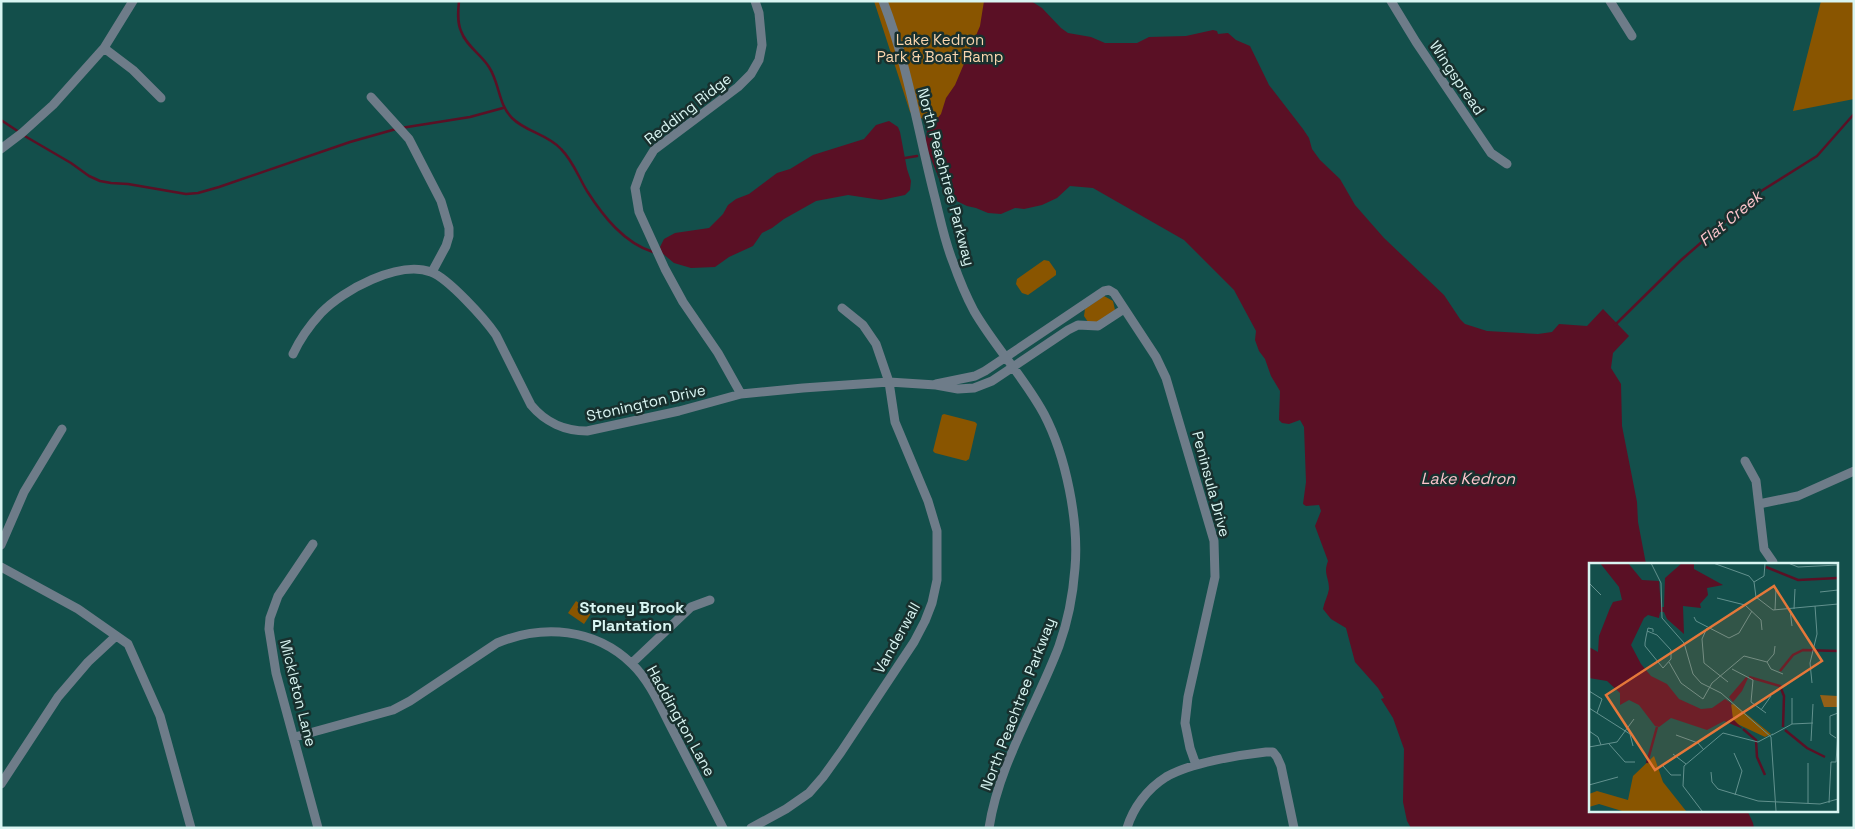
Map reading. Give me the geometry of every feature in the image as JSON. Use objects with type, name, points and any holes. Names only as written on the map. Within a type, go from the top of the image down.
[{"type":"street","points":[[1,149],[20,135],[53,105],[104,48],[133,1]]},
{"type":"street","name":"Redding Ridge","points":[[741,394],[718,353],[683,302],[658,254],[639,212],[636,188],[640,171],[654,150],[738,87],[751,74],[759,60],[762,44],[761,22],[754,1]]},
{"type":"street","name":"North Peachtree Parkway","points":[[883,1],[916,117],[940,220],[952,261],[973,309],[1044,414],[1062,459],[1068,480],[1074,528],[1075,566],[1073,589],[1063,634],[1001,780],[989,828]]},
{"type":"street","name":"Wingspread","points":[[1391,1],[1416,42],[1491,152],[1507,164]]},
{"type":"street","points":[[1610,1],[1632,36]]},
{"type":"street","points":[[104,48],[133,70],[161,98]]},
{"type":"street","points":[[372,97],[404,132],[441,200],[450,228],[446,244],[432,272]]},
{"type":"street","name":"Stonington Drive","points":[[293,354],[302,336],[322,312],[340,297],[379,276],[398,269],[420,269],[432,272],[454,287],[490,326],[531,405],[538,413],[557,425],[573,431],[587,431],[680,411],[741,394],[889,382],[936,385],[958,389],[974,388],[992,381],[1013,367]]},
{"type":"street","name":"Peninsula Drive","points":[[1005,356],[1104,290],[1109,290],[1114,293],[1156,357],[1166,378],[1214,541],[1215,577],[1188,698],[1185,723],[1196,765]]},
{"type":"street","name":"Vanderwall","points":[[751,828],[786,809],[809,793],[823,777],[907,654],[932,604],[937,580],[936,531],[928,501],[895,422],[889,382],[876,344],[863,325],[842,308]]},
{"type":"street","points":[[1013,367],[1078,325],[1098,326],[1124,309]]},
{"type":"street","points":[[1068,315],[1075,327]]},
{"type":"street","name":"Stonington Drive","points":[[936,385],[975,376],[1005,356]]},
{"type":"street","points":[[1,545],[24,492],[62,429]]},
{"type":"street","points":[[1745,461],[1756,481],[1764,549],[1773,562]]},
{"type":"street","points":[[1759,504],[1786,500],[1798,496],[1854,471]]},
{"type":"street","name":"Mickleton Lane","points":[[312,544],[278,596],[270,618],[269,629],[276,674],[318,828]]},
{"type":"street","points":[[1,567],[78,609],[128,644],[160,716],[191,828]]},
{"type":"street","points":[[632,663],[691,607],[710,600]]},
{"type":"street","name":"Haddington Lane","points":[[295,738],[393,710],[410,702],[497,642],[522,634],[540,631],[581,635],[609,648],[632,663],[641,674],[664,713],[723,828]]},
{"type":"street","points":[[1,784],[63,691],[88,662],[116,636]]},
{"type":"street","points":[[1126,828],[1130,817],[1143,797],[1166,778],[1196,765],[1273,752],[1281,766],[1294,828]]},
{"type":"green space","name":"Lake Kedron Park & Boat Ramp","points":[[874,1],[1013,1],[945,131],[910,112]]},
{"type":"green space","points":[[1821,1],[1854,1],[1854,99],[1793,111]]},
{"type":"green space","points":[[1044,260],[1049,261],[1056,271],[1056,275],[1028,295],[1022,293],[1016,284],[1017,279]]},
{"type":"green space","points":[[1104,296],[1113,301],[1115,310],[1101,323],[1088,322],[1084,316],[1085,309]]},
{"type":"green space","points":[[942,415],[977,424],[969,459],[966,461],[933,451]]},
{"type":"green space","points":[[576,601],[592,612],[584,624],[568,613]]},
{"type":"water","name":"Lake Kedron","points":[[984,1],[1031,1],[1042,8],[1068,33],[1091,37],[1105,43],[1137,43],[1149,37],[1186,36],[1213,30],[1217,31],[1218,34],[1228,33],[1236,40],[1250,46],[1269,85],[1303,129],[1309,138],[1312,149],[1320,160],[1340,179],[1355,205],[1384,238],[1444,295],[1465,324],[1487,331],[1538,334],[1552,332],[1559,324],[1587,326],[1603,309],[1629,336],[1613,353],[1611,368],[1621,384],[1622,426],[1637,502],[1638,522],[1646,563],[1589,563],[1589,812],[1748,812],[1754,828],[1411,828],[1407,821],[1403,802],[1404,749],[1393,718],[1381,699],[1384,698],[1378,688],[1355,662],[1346,628],[1331,619],[1323,609],[1329,589],[1326,572],[1328,561],[1315,526],[1321,511],[1319,505],[1306,506],[1303,504],[1306,482],[1304,427],[1300,420],[1289,424],[1282,423],[1279,420],[1280,391],[1271,376],[1265,359],[1259,351],[1255,340],[1256,331],[1234,290],[1184,240],[1093,188],[1070,186],[1057,198],[1042,205],[1024,209],[1015,208],[1001,214],[988,213],[946,196],[925,144],[927,131],[941,114],[946,98],[955,85],[980,26]]},
{"type":"water","points":[[889,121],[898,127],[900,132],[911,181],[910,190],[905,195],[881,200],[848,195],[816,201],[762,233],[753,246],[729,257],[715,267],[691,268],[674,263],[662,253],[660,247],[664,239],[675,233],[709,228],[723,214],[728,205],[736,199],[749,194],[777,173],[790,169],[813,155],[864,139],[876,125]]},
{"type":"waterway","points":[[459,1],[458,20],[463,36],[493,73],[501,100],[507,112],[518,123],[561,149],[593,200],[615,228],[642,248],[653,252]]},
{"type":"waterway","points":[[401,128],[470,117],[503,108]]},
{"type":"waterway","name":"Flat Creek","points":[[1615,325],[1680,261],[1758,193],[1817,156],[1854,114]]},
{"type":"waterway","points":[[1,120],[19,132]]},
{"type":"waterway","points":[[23,135],[100,181],[186,194],[198,193],[219,187],[350,142],[396,129]]},
{"type":"waterway","points":[[905,158],[917,156]]},
{"type":"district","name":"Stoney Brook Plantation","points":[[632,616]]}]
